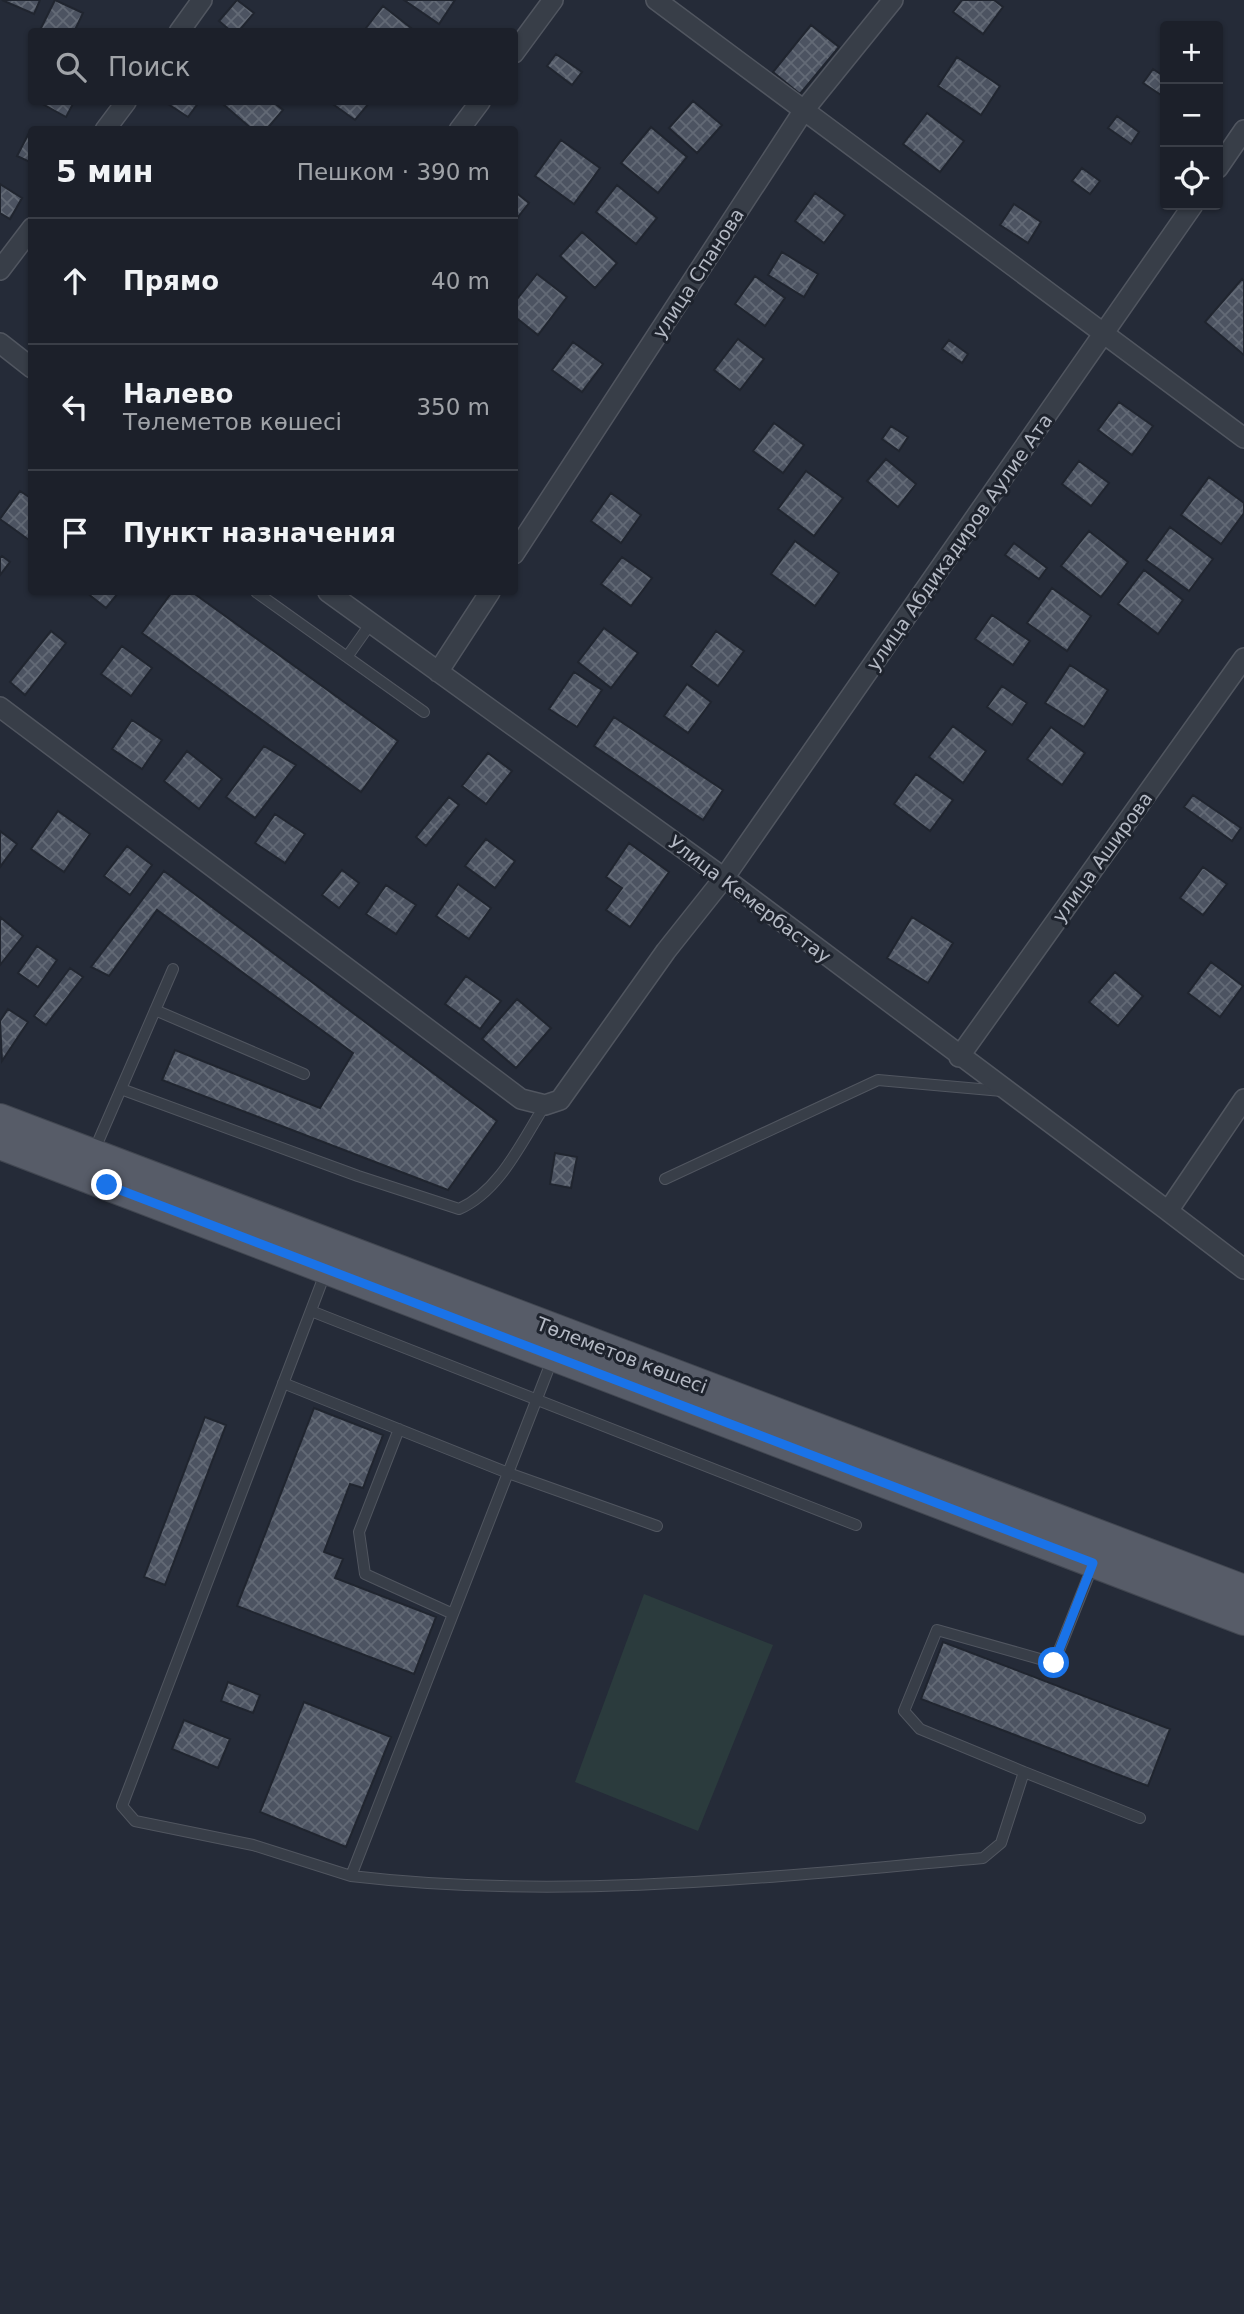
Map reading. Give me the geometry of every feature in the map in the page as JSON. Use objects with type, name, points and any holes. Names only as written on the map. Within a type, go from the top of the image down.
[{"type":"main road","name":"Төлеметов көшесі","points":[[0,1119],[1244,1590]]},
{"type":"main road","name":"Төлеметов көшесі","points":[[0,1144],[1244,1619]]},
{"type":"street","points":[[182,28],[202,0]]},
{"type":"street","points":[[518,48],[553,0]]},
{"type":"street","points":[[656,0],[1244,438]]},
{"type":"street","name":"улица Спанова","points":[[518,548],[804,110],[892,0]]},
{"type":"street","points":[[108,126],[124,105]]},
{"type":"street","points":[[462,126],[478,105]]},
{"type":"street","points":[[1223,161],[1244,130]]},
{"type":"street","name":"улица Абдикадиров Аулие Ата","points":[[545,1105],[560,1100],[666,951],[724,878],[1190,210]]},
{"type":"street","points":[[0,270],[28,233]]},
{"type":"street","points":[[0,344],[28,365]]},
{"type":"street","name":"Улица Кемербастау","points":[[332,595],[724,878],[1244,1269]]},
{"type":"street","points":[[438,672],[488,595]]},
{"type":"street","name":"улица Аширова","points":[[959,1057],[1244,658]]},
{"type":"street","points":[[0,707],[521,1099],[545,1105]]},
{"type":"street","points":[[1168,1211],[1244,1099]]},
{"type":"lane","points":[[262,595],[424,712]]},
{"type":"lane","points":[[347,657],[372,623]]},
{"type":"lane","points":[[92,1154],[173,969]]},
{"type":"lane","points":[[155,1010],[304,1074]]},
{"type":"lane","points":[[665,1178],[878,1080],[1006,1092]]},
{"type":"lane","points":[[121,1089],[358,1176],[459,1209],[478,1200],[507,1164],[545,1105]]},
{"type":"lane","points":[[327,1269],[122,1806],[135,1821],[253,1845],[352,1876],[424,1885],[576,1888],[806,1874],[983,1858],[1001,1843],[1024,1772]]},
{"type":"lane","points":[[311,1311],[856,1525]]},
{"type":"lane","points":[[352,1876],[553,1356]]},
{"type":"lane","points":[[283,1383],[508,1472],[657,1526]]},
{"type":"lane","points":[[399,1429],[359,1532],[365,1574],[453,1614]]},
{"type":"lane","points":[[1093,1563],[1054,1663],[937,1630],[904,1711],[920,1729],[1140,1818]]},
{"type":"shaded area","points":[[644,1594],[773,1645],[698,1831],[575,1782]]},
{"type":"building","points":[[2,0],[40,0],[34,14]]},
{"type":"building","points":[[55,0],[83,13],[76,28],[41,28]]},
{"type":"building","points":[[237,0],[254,13],[241,28],[227,28],[219,21]]},
{"type":"building","points":[[404,0],[455,0],[439,24]]},
{"type":"building","points":[[962,0],[994,0],[1003,7],[983,34],[953,12]]},
{"type":"building","points":[[383,6],[411,28],[366,28]]},
{"type":"building","points":[[811,25],[839,47],[800,94],[773,72]]},
{"type":"building","points":[[556,54],[582,72],[572,85],[547,66]]},
{"type":"building","points":[[957,57],[1000,86],[981,115],[938,86]]},
{"type":"building","points":[[1153,69],[1160,74],[1160,94],[1143,83]]},
{"type":"building","points":[[693,101],[722,125],[697,153],[669,128]]},
{"type":"building","points":[[44,105],[72,105],[66,117]]},
{"type":"building","points":[[170,105],[197,105],[188,117]]},
{"type":"building","points":[[224,105],[277,105],[283,110],[269,126],[248,126]]},
{"type":"building","points":[[334,105],[368,105],[355,120]]},
{"type":"building","points":[[927,113],[964,141],[940,172],[903,144]]},
{"type":"building","points":[[1117,116],[1139,132],[1131,144],[1108,128]]},
{"type":"building","points":[[651,127],[687,157],[658,193],[621,163]]},
{"type":"building","points":[[28,135],[28,161],[17,156]]},
{"type":"building","points":[[561,140],[600,168],[574,204],[535,176]]},
{"type":"building","points":[[1082,168],[1100,181],[1090,194],[1072,181]]},
{"type":"building","points":[[0,184],[22,198],[10,219],[0,213]]},
{"type":"building","points":[[617,185],[657,218],[636,244],[596,212]]},
{"type":"building","points":[[815,193],[845,215],[824,243],[795,221]]},
{"type":"building","points":[[518,194],[529,203],[518,217]]},
{"type":"building","points":[[1014,204],[1041,222],[1028,243],[1000,225]]},
{"type":"building","points":[[582,232],[617,263],[595,288],[560,256]]},
{"type":"building","points":[[782,252],[818,274],[804,297],[768,275]]},
{"type":"building","points":[[537,274],[567,297],[538,335],[518,319],[518,298]]},
{"type":"building","points":[[755,276],[785,298],[765,326],[735,304]]},
{"type":"building","points":[[1242,279],[1244,281],[1244,355],[1205,322]]},
{"type":"building","points":[[738,339],[764,359],[740,390],[714,370]]},
{"type":"building","points":[[949,340],[968,354],[962,363],[942,349]]},
{"type":"building","points":[[573,342],[603,364],[582,392],[552,370]]},
{"type":"building","points":[[1119,402],[1153,426],[1132,455],[1098,430]]},
{"type":"building","points":[[774,423],[804,445],[783,473],[753,451]]},
{"type":"building","points":[[891,426],[908,437],[899,451],[882,439]]},
{"type":"building","points":[[886,459],[916,484],[898,507],[867,481]]},
{"type":"building","points":[[1079,461],[1109,483],[1091,506],[1062,484]]},
{"type":"building","points":[[806,471],[843,498],[814,536],[778,509]]},
{"type":"building","points":[[1209,477],[1244,503],[1244,513],[1221,544],[1181,515]]},
{"type":"building","points":[[20,491],[28,496],[28,539],[0,519]]},
{"type":"building","points":[[611,493],[641,515],[621,543],[591,521]]},
{"type":"building","points":[[1170,527],[1213,559],[1189,591],[1146,560]]},
{"type":"building","points":[[1089,531],[1128,562],[1101,597],[1061,566]]},
{"type":"building","points":[[795,541],[839,573],[815,606],[771,574]]},
{"type":"building","points":[[1014,543],[1047,568],[1039,579],[1005,555]]},
{"type":"building","points":[[2,556],[10,562],[0,575],[0,558]]},
{"type":"building","points":[[622,557],[652,578],[631,606],[601,584]]},
{"type":"building","points":[[1144,570],[1183,600],[1158,634],[1118,604]]},
{"type":"building","points":[[1052,588],[1091,616],[1067,651],[1027,623]]},
{"type":"building","points":[[90,595],[117,595],[106,608]]},
{"type":"building","points":[[170,595],[196,595],[398,741],[361,792],[142,633]]},
{"type":"building","points":[[992,615],[1030,641],[1013,665],[975,639]]},
{"type":"building","points":[[604,628],[638,653],[611,688],[578,662]]},
{"type":"building","points":[[51,631],[66,643],[25,695],[10,682]]},
{"type":"building","points":[[716,631],[744,651],[718,686],[691,666]]},
{"type":"building","points":[[122,646],[152,668],[131,696],[101,674]]},
{"type":"building","points":[[1070,665],[1108,690],[1084,727],[1045,703]]},
{"type":"building","points":[[574,672],[602,690],[577,727],[549,709]]},
{"type":"building","points":[[687,684],[711,702],[688,733],[664,716]]},
{"type":"building","points":[[1002,686],[1027,703],[1012,725],[987,707]]},
{"type":"building","points":[[614,717],[723,790],[703,820],[594,746]]},
{"type":"building","points":[[132,720],[162,740],[142,769],[112,749]]},
{"type":"building","points":[[953,726],[986,751],[963,783],[929,757]]},
{"type":"building","points":[[1051,727],[1085,753],[1062,785],[1027,759]]},
{"type":"building","points":[[264,746],[296,765],[255,818],[226,797]]},
{"type":"building","points":[[187,751],[222,779],[199,809],[164,781]]},
{"type":"building","points":[[488,753],[512,771],[486,804],[462,786]]},
{"type":"building","points":[[916,774],[953,800],[930,831],[894,804]]},
{"type":"building","points":[[1193,795],[1241,828],[1232,841],[1184,807]]},
{"type":"building","points":[[449,797],[459,805],[426,846],[416,837]]},
{"type":"building","points":[[58,811],[90,834],[64,872],[31,849]]},
{"type":"building","points":[[275,814],[305,834],[285,863],[255,843]]},
{"type":"building","points":[[0,831],[17,844],[0,867]]},
{"type":"building","points":[[486,839],[515,861],[495,888],[465,866]]},
{"type":"building","points":[[629,843],[669,872],[630,927],[606,910],[622,888],[606,877]]},
{"type":"building","points":[[127,846],[152,865],[130,895],[104,876]]},
{"type":"building","points":[[1203,867],[1227,884],[1203,915],[1180,898]]},
{"type":"building","points":[[342,870],[359,883],[339,908],[322,895]]},
{"type":"building","points":[[164,871],[497,1121],[448,1190],[162,1080],[175,1050],[320,1108],[353,1053],[157,910],[109,976],[91,967]]},
{"type":"building","points":[[458,884],[491,908],[469,939],[436,916]]},
{"type":"building","points":[[386,885],[416,905],[396,934],[366,914]]},
{"type":"building","points":[[0,917],[23,936],[0,965]]},
{"type":"building","points":[[912,917],[953,943],[928,983],[887,958]]},
{"type":"building","points":[[37,946],[57,960],[38,987],[18,973]]},
{"type":"building","points":[[1211,962],[1243,986],[1220,1017],[1188,993]]},
{"type":"building","points":[[70,968],[83,977],[46,1025],[34,1016]]},
{"type":"building","points":[[1115,972],[1143,996],[1118,1026],[1089,1002]]},
{"type":"building","points":[[466,976],[501,1001],[480,1029],[445,1004]]},
{"type":"building","points":[[517,999],[551,1028],[516,1068],[482,1039]]},
{"type":"building","points":[[8,1009],[28,1022],[2,1061],[0,1021]]},
{"type":"building","points":[[555,1153],[577,1157],[571,1188],[550,1184]]},
{"type":"building","points":[[314,1408],[383,1435],[363,1488],[350,1484],[324,1552],[343,1559],[335,1578],[436,1617],[414,1674],[237,1606]]},
{"type":"building","points":[[205,1417],[226,1425],[165,1585],[144,1577]]},
{"type":"building","points":[[943,1642],[1170,1729],[1148,1786],[921,1699]]},
{"type":"building","points":[[228,1682],[260,1695],[253,1713],[221,1701]]},
{"type":"building","points":[[304,1702],[391,1737],[346,1847],[260,1812]]},
{"type":"building","points":[[184,1720],[230,1739],[218,1768],[172,1749]]},
{"type":"route","points":[[107,1185],[1093,1563],[1054,1663]]}]
